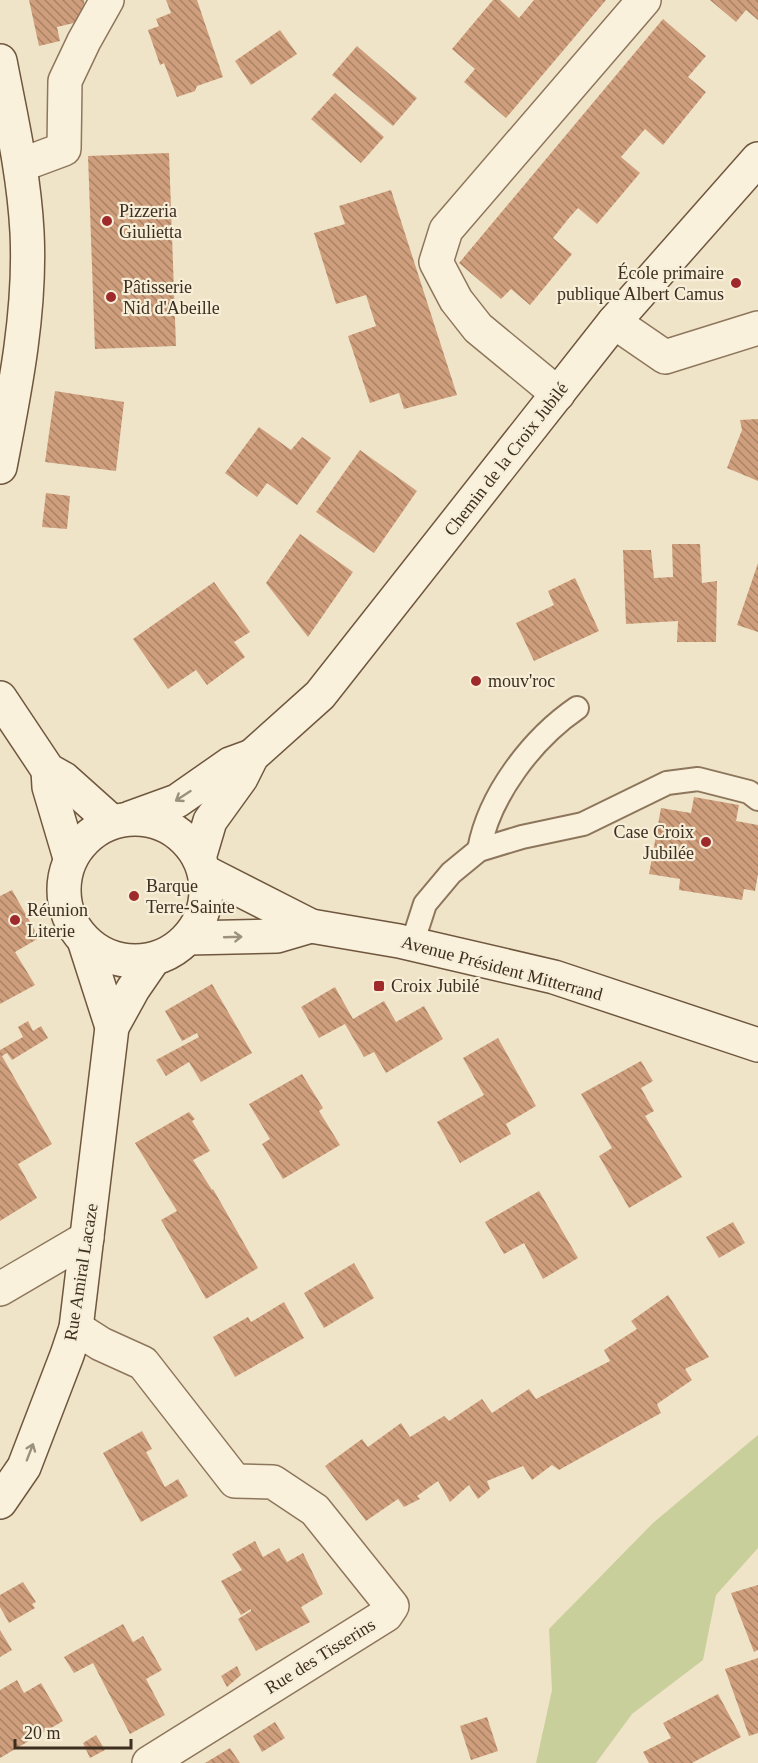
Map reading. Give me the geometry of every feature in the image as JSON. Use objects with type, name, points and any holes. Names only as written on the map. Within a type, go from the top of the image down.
[{"type":"street","points":[[21,165],[64,149],[65,81],[107,0]]},
{"type":"street","points":[[558,394],[478,328],[456,300],[436,262],[446,230],[644,0]]},
{"type":"street","points":[[0,61],[21,165],[27,232],[27,270],[22,331],[0,467]]},
{"type":"street","name":"Chemin de la Croix Jubilé","points":[[202,865],[210,821],[241,778],[252,756],[320,695],[614,322],[758,159]]},
{"type":"street","points":[[614,322],[665,357],[758,328]]},
{"type":"street","points":[[0,698],[48,770],[121,820]]},
{"type":"street","name":"Chemin de la Croix Jubilé","points":[[121,820],[177,801],[230,764],[252,756]]},
{"type":"street","points":[[48,770],[49,787],[70,858]]},
{"type":"street","points":[[121,820],[151,820],[171,827],[187,840],[202,865],[207,890],[205,907],[199,924],[172,952],[153,960],[128,961],[104,955],[84,940],[71,922],[64,901],[64,879],[70,858],[95,830],[121,820]]},
{"type":"street","name":"Avenue Président Mitterrand","points":[[202,865],[311,926],[412,944],[554,977],[758,1045]]},
{"type":"street","name":"Avenue Président Mitterrand","points":[[188,938],[277,936],[311,926]]},
{"type":"street","name":"Rue Amiral Lacaze","points":[[84,940],[112,1027]]},
{"type":"street","name":"Rue Amiral Lacaze","points":[[0,1502],[24,1467],[76,1328],[112,1027],[133,989],[153,960]]},
{"type":"street","points":[[0,1289],[87,1238]]},
{"type":"street","name":"Rue des Tisserins","points":[[76,1328],[101,1344],[143,1363],[235,1481],[273,1482],[315,1510],[392,1606],[386,1615],[148,1763]]},
{"type":"lane","points":[[479,850],[483,828],[505,787],[537,741],[556,723],[578,708]]},
{"type":"lane","points":[[412,944],[425,904],[451,873],[479,850],[522,837],[583,824],[667,783],[698,779],[749,792],[758,799]]},
{"type":"green space","points":[[758,1435],[758,1548],[716,1595],[703,1660],[632,1714],[596,1763],[536,1763],[552,1690],[549,1629],[653,1523]]},
{"type":"building","points":[[29,0],[84,0],[85,11],[78,22],[57,27],[60,41],[39,46]]},
{"type":"building","points":[[166,0],[197,0],[223,77],[197,86],[195,91],[177,97],[164,63],[160,65],[148,30],[159,26],[156,19],[171,13]]},
{"type":"building","points":[[493,0],[500,0],[519,18],[534,0],[606,0],[506,118],[464,82],[475,69],[452,49]]},
{"type":"building","points":[[710,0],[758,0],[758,20],[746,10],[736,22]]},
{"type":"building","points":[[663,19],[706,56],[688,77],[706,92],[663,145],[645,129],[621,157],[640,173],[597,224],[578,208],[569,218],[553,238],[572,254],[530,305],[511,289],[501,299],[459,263]]},
{"type":"building","points":[[280,30],[297,54],[251,85],[235,61]]},
{"type":"building","points":[[357,46],[417,98],[393,126],[332,75]]},
{"type":"building","points":[[335,93],[384,137],[361,163],[311,119]]},
{"type":"building","points":[[169,153],[176,346],[95,349],[88,156]]},
{"type":"building","points":[[391,190],[457,395],[404,409],[399,393],[370,403],[348,336],[376,326],[366,295],[336,304],[314,233],[345,224],[339,206]]},
{"type":"building","points":[[55,391],[124,402],[116,471],[45,462]]},
{"type":"building","points":[[758,419],[758,481],[727,468],[742,430],[740,420]]},
{"type":"building","points":[[259,427],[291,450],[302,437],[331,458],[297,505],[267,483],[257,497],[225,473]]},
{"type":"building","points":[[360,450],[417,491],[374,553],[316,512]]},
{"type":"building","points":[[46,493],[70,496],[67,529],[42,527]]},
{"type":"building","points":[[300,534],[353,572],[308,637],[266,583]]},
{"type":"building","points":[[672,544],[700,544],[702,583],[717,581],[716,642],[677,642],[678,621],[626,624],[623,550],[651,550],[654,578],[673,577]]},
{"type":"building","points":[[758,563],[758,632],[737,625]]},
{"type":"building","points":[[575,578],[599,631],[534,661],[516,623],[554,605],[548,591]]},
{"type":"building","points":[[214,582],[250,632],[234,642],[245,657],[207,685],[196,670],[168,689],[133,639]]},
{"type":"building","name":"Case Croix Jubilée","points":[[694,797],[739,805],[736,821],[758,825],[758,874],[755,891],[744,889],[742,900],[679,890],[680,879],[649,874],[661,808],[691,813]]},
{"type":"building","points":[[12,890],[39,938],[15,952],[35,985],[0,1004],[0,896]]},
{"type":"building","points":[[212,984],[252,1053],[201,1082],[189,1062],[166,1076],[156,1060],[199,1037],[197,1033],[182,1041],[165,1011]]},
{"type":"building","points":[[335,987],[353,1019],[384,1001],[396,1022],[424,1006],[443,1039],[386,1073],[374,1052],[364,1057],[345,1024],[319,1038],[301,1007]]},
{"type":"building","points":[[28,1021],[33,1031],[41,1026],[48,1038],[12,1060],[7,1053],[2,1056],[52,1144],[18,1164],[37,1198],[0,1221],[0,1050],[23,1037],[18,1027]]},
{"type":"building","points":[[498,1038],[536,1106],[506,1124],[511,1134],[460,1163],[437,1122],[484,1095],[463,1058]]},
{"type":"building","points":[[641,1061],[653,1081],[641,1088],[654,1111],[645,1116],[682,1177],[629,1208],[599,1156],[612,1148],[581,1094]]},
{"type":"building","points":[[302,1074],[323,1108],[319,1111],[340,1145],[283,1179],[262,1144],[270,1139],[249,1104]]},
{"type":"building","points":[[189,1112],[195,1119],[192,1121],[210,1151],[193,1160],[213,1189],[258,1268],[206,1299],[161,1220],[177,1211],[135,1143]]},
{"type":"building","points":[[539,1191],[578,1258],[543,1279],[524,1243],[504,1254],[485,1222]]},
{"type":"building","points":[[733,1222],[745,1243],[719,1258],[706,1237]]},
{"type":"building","points":[[354,1263],[374,1298],[324,1328],[304,1293]]},
{"type":"building","points":[[668,1295],[709,1357],[685,1369],[692,1380],[657,1404],[661,1413],[559,1470],[552,1465],[532,1480],[523,1466],[487,1481],[490,1489],[478,1499],[469,1485],[450,1502],[438,1481],[417,1496],[420,1499],[404,1507],[398,1499],[366,1521],[325,1466],[362,1439],[368,1447],[401,1423],[410,1437],[444,1416],[449,1421],[482,1399],[492,1413],[529,1389],[536,1399],[610,1361],[604,1350],[637,1329],[631,1321]]},
{"type":"building","points":[[284,1302],[304,1338],[235,1377],[213,1337],[248,1317],[251,1322]]},
{"type":"building","points":[[142,1431],[152,1449],[146,1452],[165,1487],[178,1479],[188,1496],[141,1522],[103,1453]]},
{"type":"building","points":[[255,1541],[263,1557],[279,1548],[287,1562],[303,1553],[323,1594],[301,1607],[310,1622],[256,1651],[238,1619],[251,1609],[241,1615],[221,1581],[242,1570],[232,1554]]},
{"type":"building","points":[[23,1582],[36,1602],[32,1604],[35,1608],[9,1623],[0,1607],[0,1595]]},
{"type":"building","points":[[758,1585],[758,1650],[754,1652],[731,1593]]},
{"type":"building","points":[[123,1624],[133,1642],[143,1636],[162,1670],[146,1679],[165,1715],[130,1734],[93,1663],[74,1673],[64,1657]]},
{"type":"building","points":[[0,1630],[12,1650],[0,1657]]},
{"type":"building","points":[[758,1658],[758,1733],[749,1736],[725,1669]]},
{"type":"building","points":[[237,1666],[241,1675],[227,1687],[221,1676]]},
{"type":"building","points":[[17,1680],[24,1693],[41,1683],[63,1721],[0,1758],[0,1690]]},
{"type":"building","points":[[718,1694],[741,1737],[692,1763],[649,1763],[643,1752],[671,1738],[663,1723]]},
{"type":"building","points":[[487,1717],[498,1751],[471,1760],[460,1726]]},
{"type":"building","points":[[275,1722],[285,1738],[262,1752],[253,1736]]},
{"type":"building","points":[[96,1735],[105,1750],[90,1758],[83,1743]]},
{"type":"building","points":[[230,1748],[240,1763],[205,1763]]},
{"type":"place","name":"Pizzeria Giulietta","points":[[107,221]]},
{"type":"place","name":"École primaire publique Albert Camus","points":[[736,283]]},
{"type":"place","name":"Pâtisserie Nid d'Abeille","points":[[111,297]]},
{"type":"place","name":"mouv'roc","points":[[476,681]]},
{"type":"place","name":"Case Croix Jubilée","points":[[706,842]]},
{"type":"place","name":"Barque Terre-Sainte","points":[[134,896]]},
{"type":"place","name":"Réunion Literie","points":[[15,920]]},
{"type":"place","name":"Croix Jubilé","points":[[379,986]]}]
